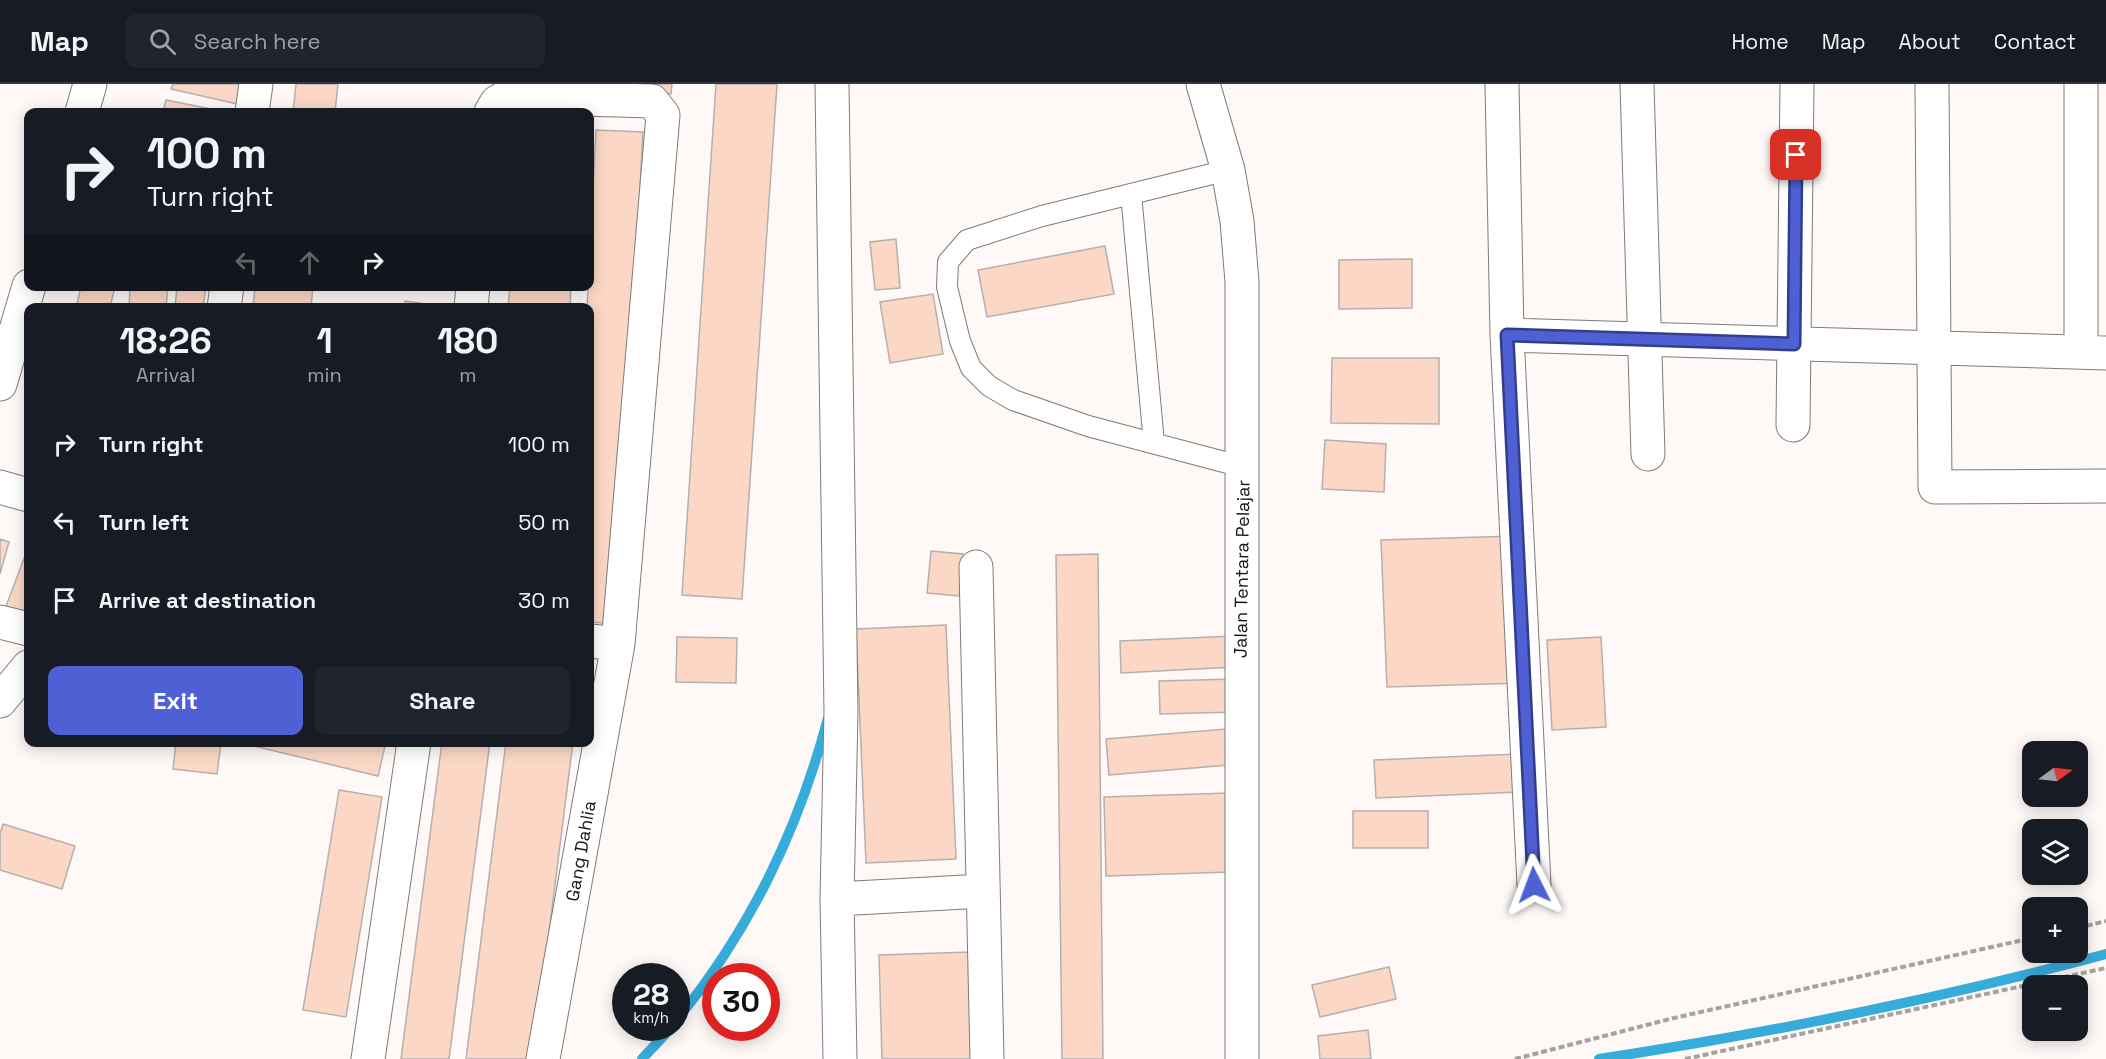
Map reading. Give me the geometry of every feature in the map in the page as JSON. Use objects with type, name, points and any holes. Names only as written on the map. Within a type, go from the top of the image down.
[{"type":"main road","points":[[83,108],[90,84]]},
{"type":"main road","points":[[253,108],[256,84]]},
{"type":"main road","points":[[832,84],[841,712],[837,899],[840,1059]]},
{"type":"main road","name":"Jalan Tentara Pelajar","points":[[1203,84],[1228,170],[1237,221],[1242,282],[1243,467],[1240,576],[1242,1059]]},
{"type":"main road","points":[[1502,84],[1507,335],[1534,885]]},
{"type":"main road","points":[[1637,84],[1648,454]]},
{"type":"main road","points":[[1793,425],[1797,84]]},
{"type":"main road","points":[[1932,84],[1932,348],[1935,487],[2106,486]]},
{"type":"main road","points":[[1507,335],[2093,353],[2081,84]]},
{"type":"main road","name":"Gang Dahlia","points":[[498,105],[652,101],[663,115],[604,642],[594,710]]},
{"type":"main road","points":[[0,384],[28,291]]},
{"type":"main road","points":[[0,486],[24,494]]},
{"type":"main road","points":[[976,567],[987,1059]]},
{"type":"main road","points":[[0,622],[24,628]]},
{"type":"main road","points":[[0,701],[24,672]]},
{"type":"main road","points":[[368,1059],[413,747]]},
{"type":"main road","name":"Gang Dahlia","points":[[543,1059],[589,747]]},
{"type":"main road","points":[[837,899],[983,891]]},
{"type":"lane","points":[[1228,170],[1042,216],[967,240],[948,262],[947,287],[960,341],[971,368],[989,386],[1012,400],[1088,426],[1243,467]]},
{"type":"lane","points":[[1131,194],[1154,443]]},
{"type":"path","points":[[2088,926],[2106,921]]},
{"type":"path","points":[[1515,1059],[1674,1018],[2022,940]]},
{"type":"path","points":[[1685,1059],[2106,968]]},
{"type":"building","points":[[173,84],[246,84],[242,105],[171,89]]},
{"type":"building","points":[[296,84],[338,84],[335,108],[293,108]]},
{"type":"building","points":[[641,84],[672,84],[671,94],[640,89]]},
{"type":"building","points":[[716,84],[777,84],[742,599],[682,595]]},
{"type":"building","points":[[166,100],[206,108],[164,108]]},
{"type":"building","points":[[596,130],[643,132],[617,624],[594,622],[594,303],[587,303],[588,291],[594,291]]},
{"type":"building","points":[[896,239],[900,288],[875,290],[870,242]]},
{"type":"building","points":[[1105,246],[1114,294],[987,317],[978,270]]},
{"type":"building","points":[[1412,259],[1412,308],[1339,309],[1339,260]]},
{"type":"building","points":[[80,291],[114,291],[111,303],[77,303]]},
{"type":"building","points":[[130,291],[168,291],[166,303],[129,303]]},
{"type":"building","points":[[177,291],[205,291],[204,303],[175,303]]},
{"type":"building","points":[[255,291],[313,291],[311,303],[253,303]]},
{"type":"building","points":[[510,291],[571,291],[570,303],[508,303]]},
{"type":"building","points":[[933,294],[943,354],[890,363],[880,302]]},
{"type":"building","points":[[1332,358],[1439,358],[1439,424],[1331,423]]},
{"type":"building","points":[[1325,440],[1386,444],[1384,492],[1322,489]]},
{"type":"building","points":[[1515,536],[1521,683],[1387,687],[1381,540]]},
{"type":"building","points":[[0,539],[9,542],[0,574]]},
{"type":"building","points":[[931,551],[963,554],[959,596],[927,593]]},
{"type":"building","points":[[1098,554],[1103,1059],[1062,1059],[1056,555]]},
{"type":"building","points":[[24,559],[24,623],[3,614]]},
{"type":"building","points":[[946,625],[956,859],[866,863],[856,629]]},
{"type":"building","points":[[1234,636],[1235,667],[1121,673],[1120,641]]},
{"type":"building","points":[[677,637],[737,638],[736,683],[676,682]]},
{"type":"building","points":[[1601,637],[1606,727],[1552,730],[1547,640]]},
{"type":"building","points":[[1235,679],[1236,712],[1160,714],[1159,681]]},
{"type":"building","points":[[1226,729],[1229,765],[1109,775],[1106,739]]},
{"type":"building","points":[[175,747],[220,747],[217,774],[173,769]]},
{"type":"building","points":[[258,747],[385,747],[378,776]]},
{"type":"building","points":[[441,747],[489,747],[449,1059],[401,1059]]},
{"type":"building","points":[[505,747],[572,747],[533,1059],[466,1059]]},
{"type":"building","points":[[1518,754],[1520,792],[1376,798],[1374,760]]},
{"type":"building","points":[[339,790],[382,797],[346,1017],[303,1010]]},
{"type":"building","points":[[1229,793],[1231,872],[1106,876],[1104,797]]},
{"type":"building","points":[[1353,811],[1428,811],[1428,848],[1353,848]]},
{"type":"building","points":[[3,824],[75,846],[62,889],[0,870],[0,834]]},
{"type":"building","points":[[970,952],[974,1059],[882,1059],[879,955]]},
{"type":"building","points":[[1389,967],[1396,999],[1320,1017],[1312,985]]},
{"type":"building","points":[[1368,1030],[1371,1059],[1320,1059],[1318,1036]]},
{"type":"waterway","points":[[690,1003],[727,951],[768,878],[802,800],[828,718]]},
{"type":"waterway","points":[[1599,1059],[1854,1014],[1980,986],[2106,954]]},
{"type":"waterway","points":[[642,1059],[659,1041]]},
{"type":"route","points":[[1534,885],[1507,335],[1794,344],[1796,155]]}]
